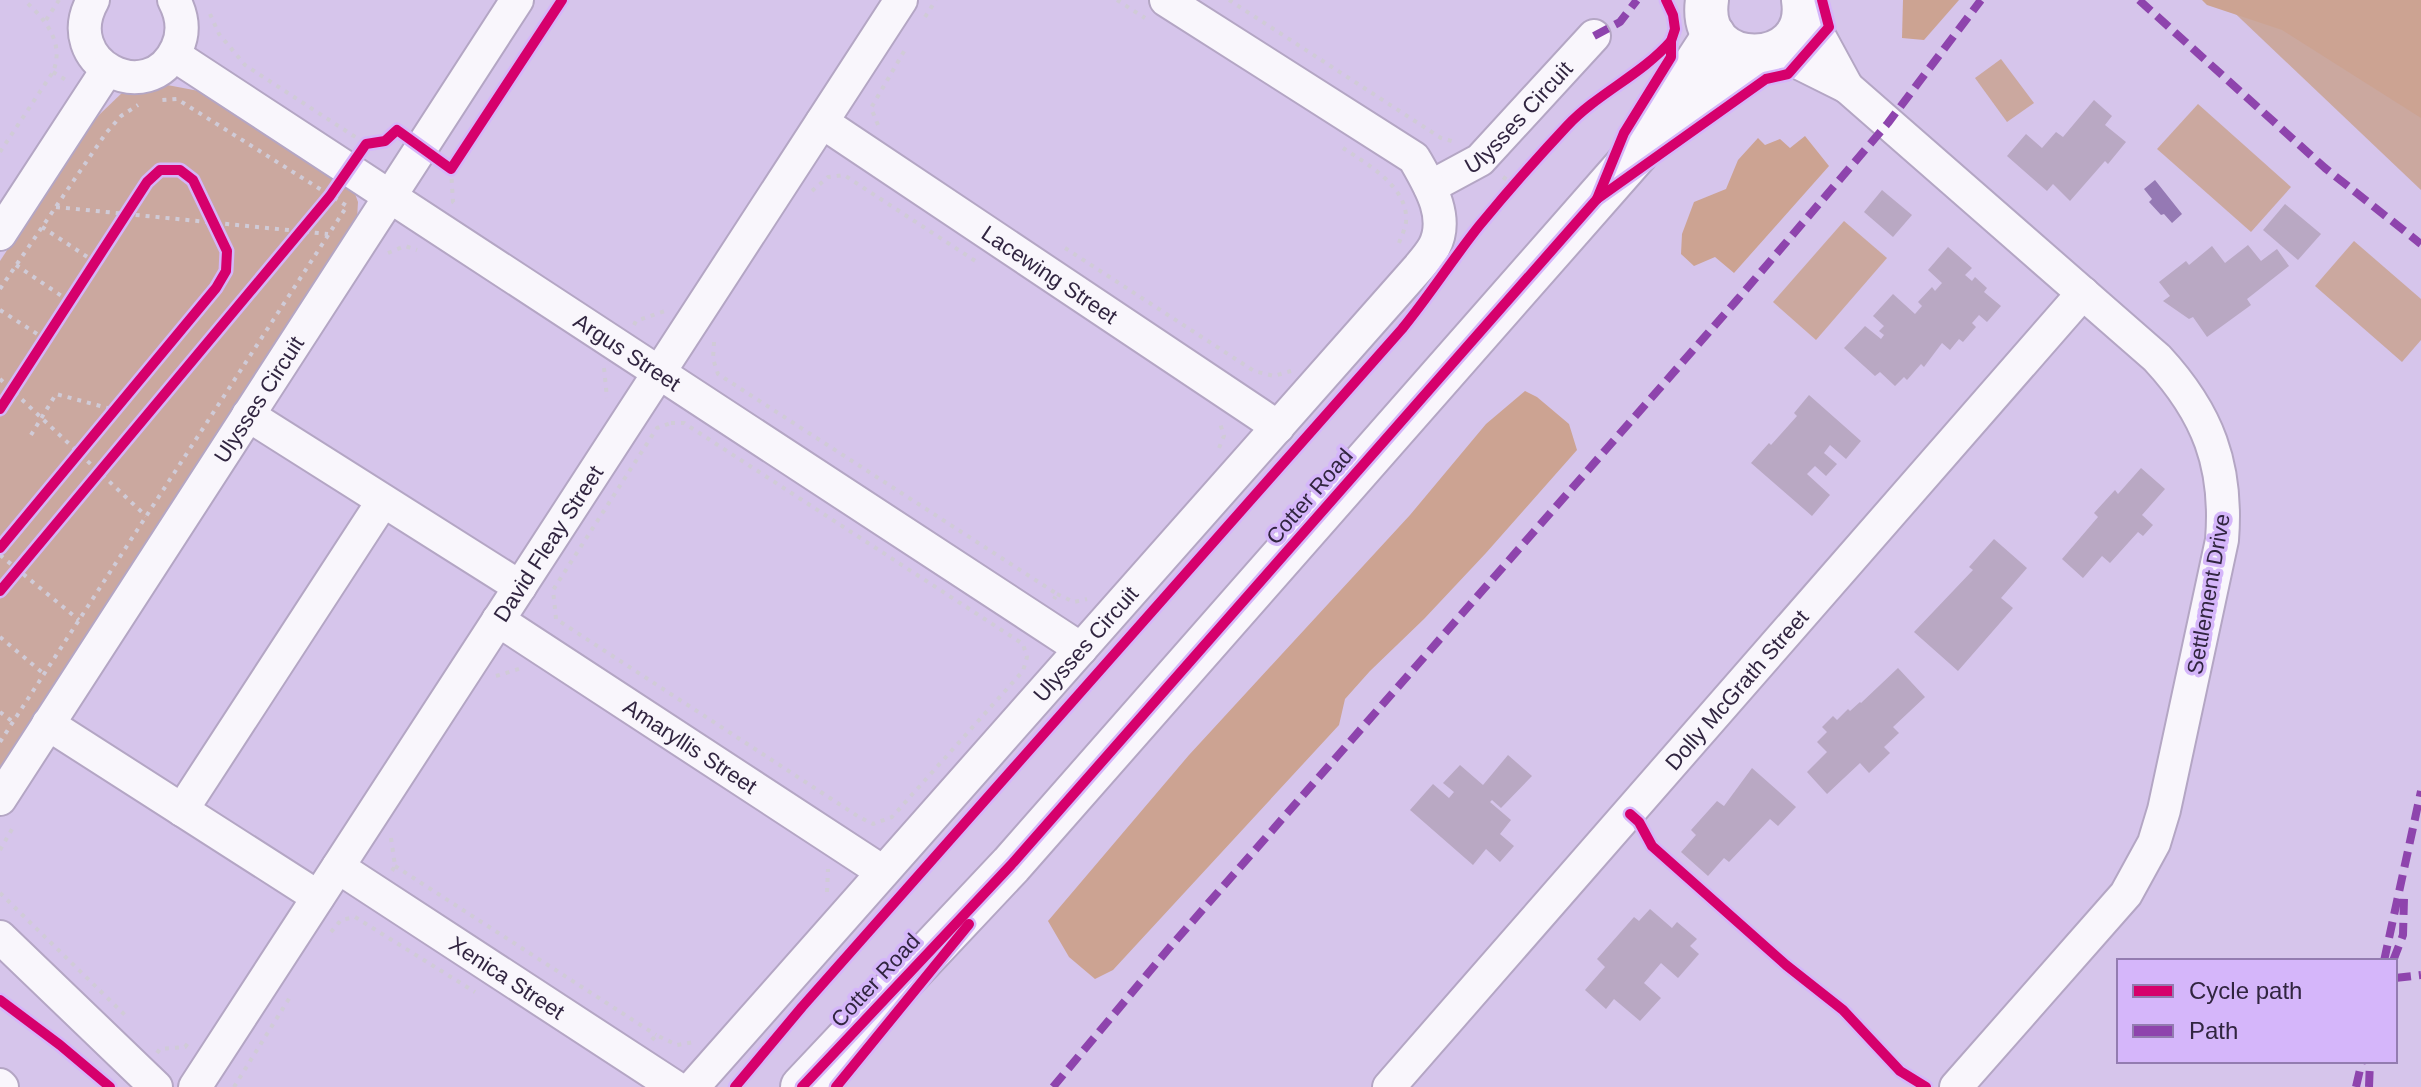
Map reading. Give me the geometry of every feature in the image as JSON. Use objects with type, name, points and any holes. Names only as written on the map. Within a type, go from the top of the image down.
[{"type":"main road","name":"Cotter Road","points":[[802,1087],[1011,865],[1637,153],[1764,54],[1797,34],[1804,4]]},
{"type":"main road","name":"Cotter Road","points":[[1637,153],[1706,11]]},
{"type":"main road","points":[[1706,11],[1724,46],[1737,54],[1764,54]]},
{"type":"main road","name":"Cotter Road","points":[[836,1087],[954,946],[1011,865]]},
{"type":"street","points":[[91,1],[85,16],[87,47],[95,60],[107,70],[121,76],[136,77],[164,67],[181,41],[183,26],[174,0]]},
{"type":"street","name":"Ulysses Circuit","points":[[0,799],[517,0]]},
{"type":"street","name":"David Fleay Street","points":[[195,1087],[901,0]]},
{"type":"street","name":"Settlement Drive","points":[[1804,4],[1847,87]]},
{"type":"street","name":"Ulysses Circuit","points":[[693,1087],[1419,267],[1435,245],[1440,216],[1430,187],[1414,158],[1161,13]]},
{"type":"street","name":"Ulysses Circuit","points":[[1430,187],[1480,160],[1594,36]]},
{"type":"street","name":"Settlement Drive","points":[[1764,54],[1847,87],[2157,358],[2180,383],[2198,411],[2217,458],[2222,481],[2222,540],[2164,810],[2154,843],[2126,894],[1956,1087]]},
{"type":"street","name":"Argus Street","points":[[174,55],[363,152],[390,197],[658,373],[1030,632],[1081,649]]},
{"type":"street","points":[[14,219],[107,70]]},
{"type":"street","name":"Lacewing Street","points":[[822,122],[1278,427]]},
{"type":"street","name":"Dolly McGrath Street","points":[[1389,1087],[2083,293]]},
{"type":"street","points":[[248,415],[520,587]]},
{"type":"street","points":[[182,810],[383,501]]},
{"type":"street","name":"Amaryllis Street","points":[[498,620],[883,872]]},
{"type":"street","points":[[48,724],[318,897]]},
{"type":"street","name":"Xenica Street","points":[[338,867],[675,1087]]},
{"type":"street","points":[[0,937],[156,1087]]},
{"type":"path","points":[[0,152],[53,72],[57,60],[54,36],[46,20],[24,0]]},
{"type":"path","points":[[46,20],[59,0]]},
{"type":"path","points":[[919,27],[936,0]]},
{"type":"path","points":[[1117,0],[1161,13]]},
{"type":"path","points":[[1229,0],[1441,138],[1460,143]]},
{"type":"path","points":[[208,9],[219,34],[245,65],[363,152],[320,208]]},
{"type":"path","points":[[878,126],[871,108],[911,40]]},
{"type":"path","points":[[0,742],[347,206],[177,99],[158,100]]},
{"type":"path","points":[[56,207],[121,116],[149,102]]},
{"type":"path","points":[[1333,142],[1372,168],[1401,199],[1406,222],[1397,249]]},
{"type":"path","points":[[421,148],[451,169]]},
{"type":"path","points":[[459,156],[451,169],[453,202],[466,211]]},
{"type":"path","points":[[1506,195],[1524,173]]},
{"type":"path","points":[[807,199],[814,188],[828,177],[844,175],[986,268]]},
{"type":"path","points":[[118,226],[133,203]]},
{"type":"path","points":[[14,219],[56,207],[328,234]]},
{"type":"path","points":[[207,208],[220,237]]},
{"type":"path","points":[[14,219],[95,262]]},
{"type":"path","points":[[0,289],[16,265],[14,219]]},
{"type":"path","points":[[290,244],[310,220]]},
{"type":"path","points":[[1059,244],[1254,371],[1274,376],[1293,370]]},
{"type":"path","points":[[86,275],[103,250]]},
{"type":"path","points":[[16,265],[69,301]]},
{"type":"path","points":[[61,314],[78,288]]},
{"type":"path","points":[[0,310],[45,339]]},
{"type":"path","points":[[600,409],[608,396],[603,370],[636,321],[665,311]]},
{"type":"path","points":[[37,352],[53,326]]},
{"type":"path","points":[[722,330],[713,343],[713,359],[718,374],[1057,594],[1074,602],[1091,598]]},
{"type":"path","points":[[9,395],[20,377]]},
{"type":"path","points":[[0,379],[9,395],[41,418],[146,516]]},
{"type":"path","points":[[31,435],[56,394],[115,410]]},
{"type":"path","points":[[106,421],[125,398]]},
{"type":"path","points":[[1218,451],[1224,436],[1219,421]]},
{"type":"path","points":[[1030,632],[684,423],[657,428],[553,590],[556,619],[873,824],[892,817],[1023,671],[1030,632],[1057,594]]},
{"type":"path","points":[[69,465],[88,442]]},
{"type":"path","points":[[89,485],[109,460]]},
{"type":"path","points":[[0,555],[79,620]]},
{"type":"path","points":[[9,581],[28,558]]},
{"type":"path","points":[[0,637],[44,674]]},
{"type":"path","points":[[488,688],[497,675],[523,668]]},
{"type":"path","points":[[0,712],[13,722]]},
{"type":"path","points":[[0,828],[8,834]]},
{"type":"path","points":[[363,922],[395,866],[390,840],[398,828]]},
{"type":"path","points":[[817,903],[828,892],[828,865]]},
{"type":"path","points":[[395,866],[656,1035],[677,1045],[696,1042]]},
{"type":"path","points":[[0,893],[128,1018]]},
{"type":"path","points":[[331,934],[341,920],[355,917],[484,998]]},
{"type":"path","points":[[234,1087],[296,987]]},
{"type":"path","points":[[160,1049],[185,1047],[193,1035]]},
{"type":"path","points":[[637,1062],[656,1035]]},
{"type":"shaded area","points":[[1903,0],[1959,0],[1924,40],[1902,38]]},
{"type":"shaded area","points":[[2202,0],[2421,0],[2421,118],[2282,30],[2207,5]]},
{"type":"shaded area","points":[[2221,0],[2421,0],[2421,190]]},
{"type":"shaded area","points":[[2001,59],[2034,103],[2007,122],[1975,78]]},
{"type":"shaded area","points":[[162,84],[204,92],[354,191],[358,202],[357,219],[0,781],[0,261],[82,135],[100,114],[124,91]]},
{"type":"shaded area","points":[[2198,104],[2291,187],[2251,232],[2157,149]]},
{"type":"shaded area","points":[[1805,136],[1829,166],[1734,273],[1715,257],[1694,266],[1681,254],[1682,234],[1694,202],[1726,189],[1738,160],[1758,138],[1765,145],[1780,139],[1790,148]]},
{"type":"shaded area","points":[[2155,180],[2182,214],[2172,223],[2149,202],[2152,199],[2144,189]]},
{"type":"shaded area","points":[[1844,221],[1887,258],[1816,340],[1773,302]]},
{"type":"shaded area","points":[[2354,241],[2421,299],[2421,340],[2402,362],[2315,286]]},
{"type":"shaded area","points":[[1525,391],[1537,397],[1569,424],[1577,450],[1486,553],[1345,699],[1339,725],[1113,970],[1095,979],[1069,957],[1048,921],[1189,755],[1410,515],[1486,424]]},
{"type":"building","points":[[2094,100],[2112,116],[2105,125],[2126,142],[2070,201],[2053,184],[2047,191],[2007,156],[2026,134],[2042,148],[2056,132],[2063,137]]},
{"type":"building","points":[[1882,190],[1912,215],[1893,237],[1864,212]]},
{"type":"building","points":[[2285,204],[2321,234],[2298,260],[2263,230]]},
{"type":"building","points":[[2248,245],[2261,261],[2277,249],[2289,266],[2247,299],[2251,305],[2207,337],[2193,317],[2189,319],[2163,301],[2170,296],[2159,282],[2186,261],[2189,265],[2212,246],[2225,263]]},
{"type":"building","points":[[1948,247],[1972,268],[1965,275],[1972,281],[1975,277],[1987,288],[1984,292],[2001,306],[1987,322],[1979,315],[1972,323],[1976,327],[1963,342],[1959,339],[1950,350],[1942,343],[1924,367],[1921,364],[1907,380],[1904,377],[1895,386],[1880,372],[1875,376],[1844,348],[1865,326],[1881,339],[1884,335],[1879,331],[1884,326],[1873,316],[1893,294],[1915,314],[1922,306],[1918,302],[1932,287],[1935,291],[1942,283],[1928,270]]},
{"type":"building","points":[[1809,395],[1861,441],[1846,459],[1830,445],[1824,453],[1837,464],[1826,476],[1815,466],[1807,474],[1830,495],[1812,516],[1751,463],[1797,416],[1794,413]]},
{"type":"building","points":[[2141,468],[2165,489],[2142,515],[2153,525],[2143,536],[2138,532],[2110,563],[2102,556],[2083,578],[2062,559],[2098,517],[2094,513],[2115,490],[2118,494]]},
{"type":"building","points":[[1994,539],[2027,568],[2001,598],[2013,608],[1958,671],[1914,632],[1973,570],[1969,567]]},
{"type":"building","points":[[1898,668],[1925,697],[1893,727],[1899,733],[1884,747],[1890,753],[1869,773],[1860,763],[1827,794],[1807,772],[1827,752],[1817,742],[1827,732],[1822,727],[1833,716],[1837,720],[1848,709],[1850,711],[1861,703]]},
{"type":"building","points":[[1508,755],[1532,776],[1501,808],[1492,800],[1490,802],[1511,820],[1500,834],[1514,846],[1500,862],[1486,849],[1473,865],[1410,810],[1433,784],[1449,798],[1454,792],[1443,783],[1460,765],[1483,785]]},
{"type":"building","points":[[1752,768],[1796,807],[1778,826],[1770,819],[1729,862],[1724,858],[1708,876],[1681,852],[1696,835],[1691,830],[1717,801],[1724,806]]},
{"type":"building","points":[[1650,909],[1672,928],[1677,922],[1697,939],[1690,946],[1699,954],[1678,978],[1661,963],[1644,983],[1661,998],[1640,1021],[1614,999],[1606,1009],[1585,990],[1605,967],[1597,959],[1634,917],[1639,921]]},
{"type":"marked path","points":[[1594,36],[1620,22],[1637,0]]},
{"type":"marked path","points":[[1053,1087],[1170,947],[1737,300],[1888,123],[1981,0]]},
{"type":"marked path","points":[[2139,0],[2325,168],[2421,244]]},
{"type":"marked path","points":[[2384,959],[2421,791]]},
{"type":"marked path","points":[[2394,959],[2403,935],[2404,898]]},
{"type":"marked path","points":[[2397,978],[2421,975]]},
{"type":"marked path","points":[[2356,1087],[2362,1063]]},
{"type":"marked path","points":[[2369,1087],[2370,1063]]},
{"type":"cycle path","points":[[0,591],[330,196],[366,144],[385,141],[397,130],[451,169],[562,0]]},
{"type":"cycle path","points":[[1597,199],[1624,133],[1671,57],[1675,29],[1666,0]]},
{"type":"cycle path","points":[[802,1087],[1011,865],[1597,199],[1766,79],[1788,74],[1829,27],[1822,0]]},
{"type":"cycle path","points":[[735,1087],[802,1007],[1402,329],[1479,226],[1533,163],[1579,114],[1646,64],[1671,41]]},
{"type":"cycle path","points":[[0,409],[147,182],[160,170],[180,170],[193,180],[227,251],[226,271],[216,288],[0,548]]},
{"type":"cycle path","points":[[1630,814],[1639,822],[1652,846],[1786,965],[1843,1010],[1900,1071],[1926,1087]]},
{"type":"cycle path","points":[[836,1087],[969,924]]},
{"type":"cycle path","points":[[0,1000],[110,1087]]}]
